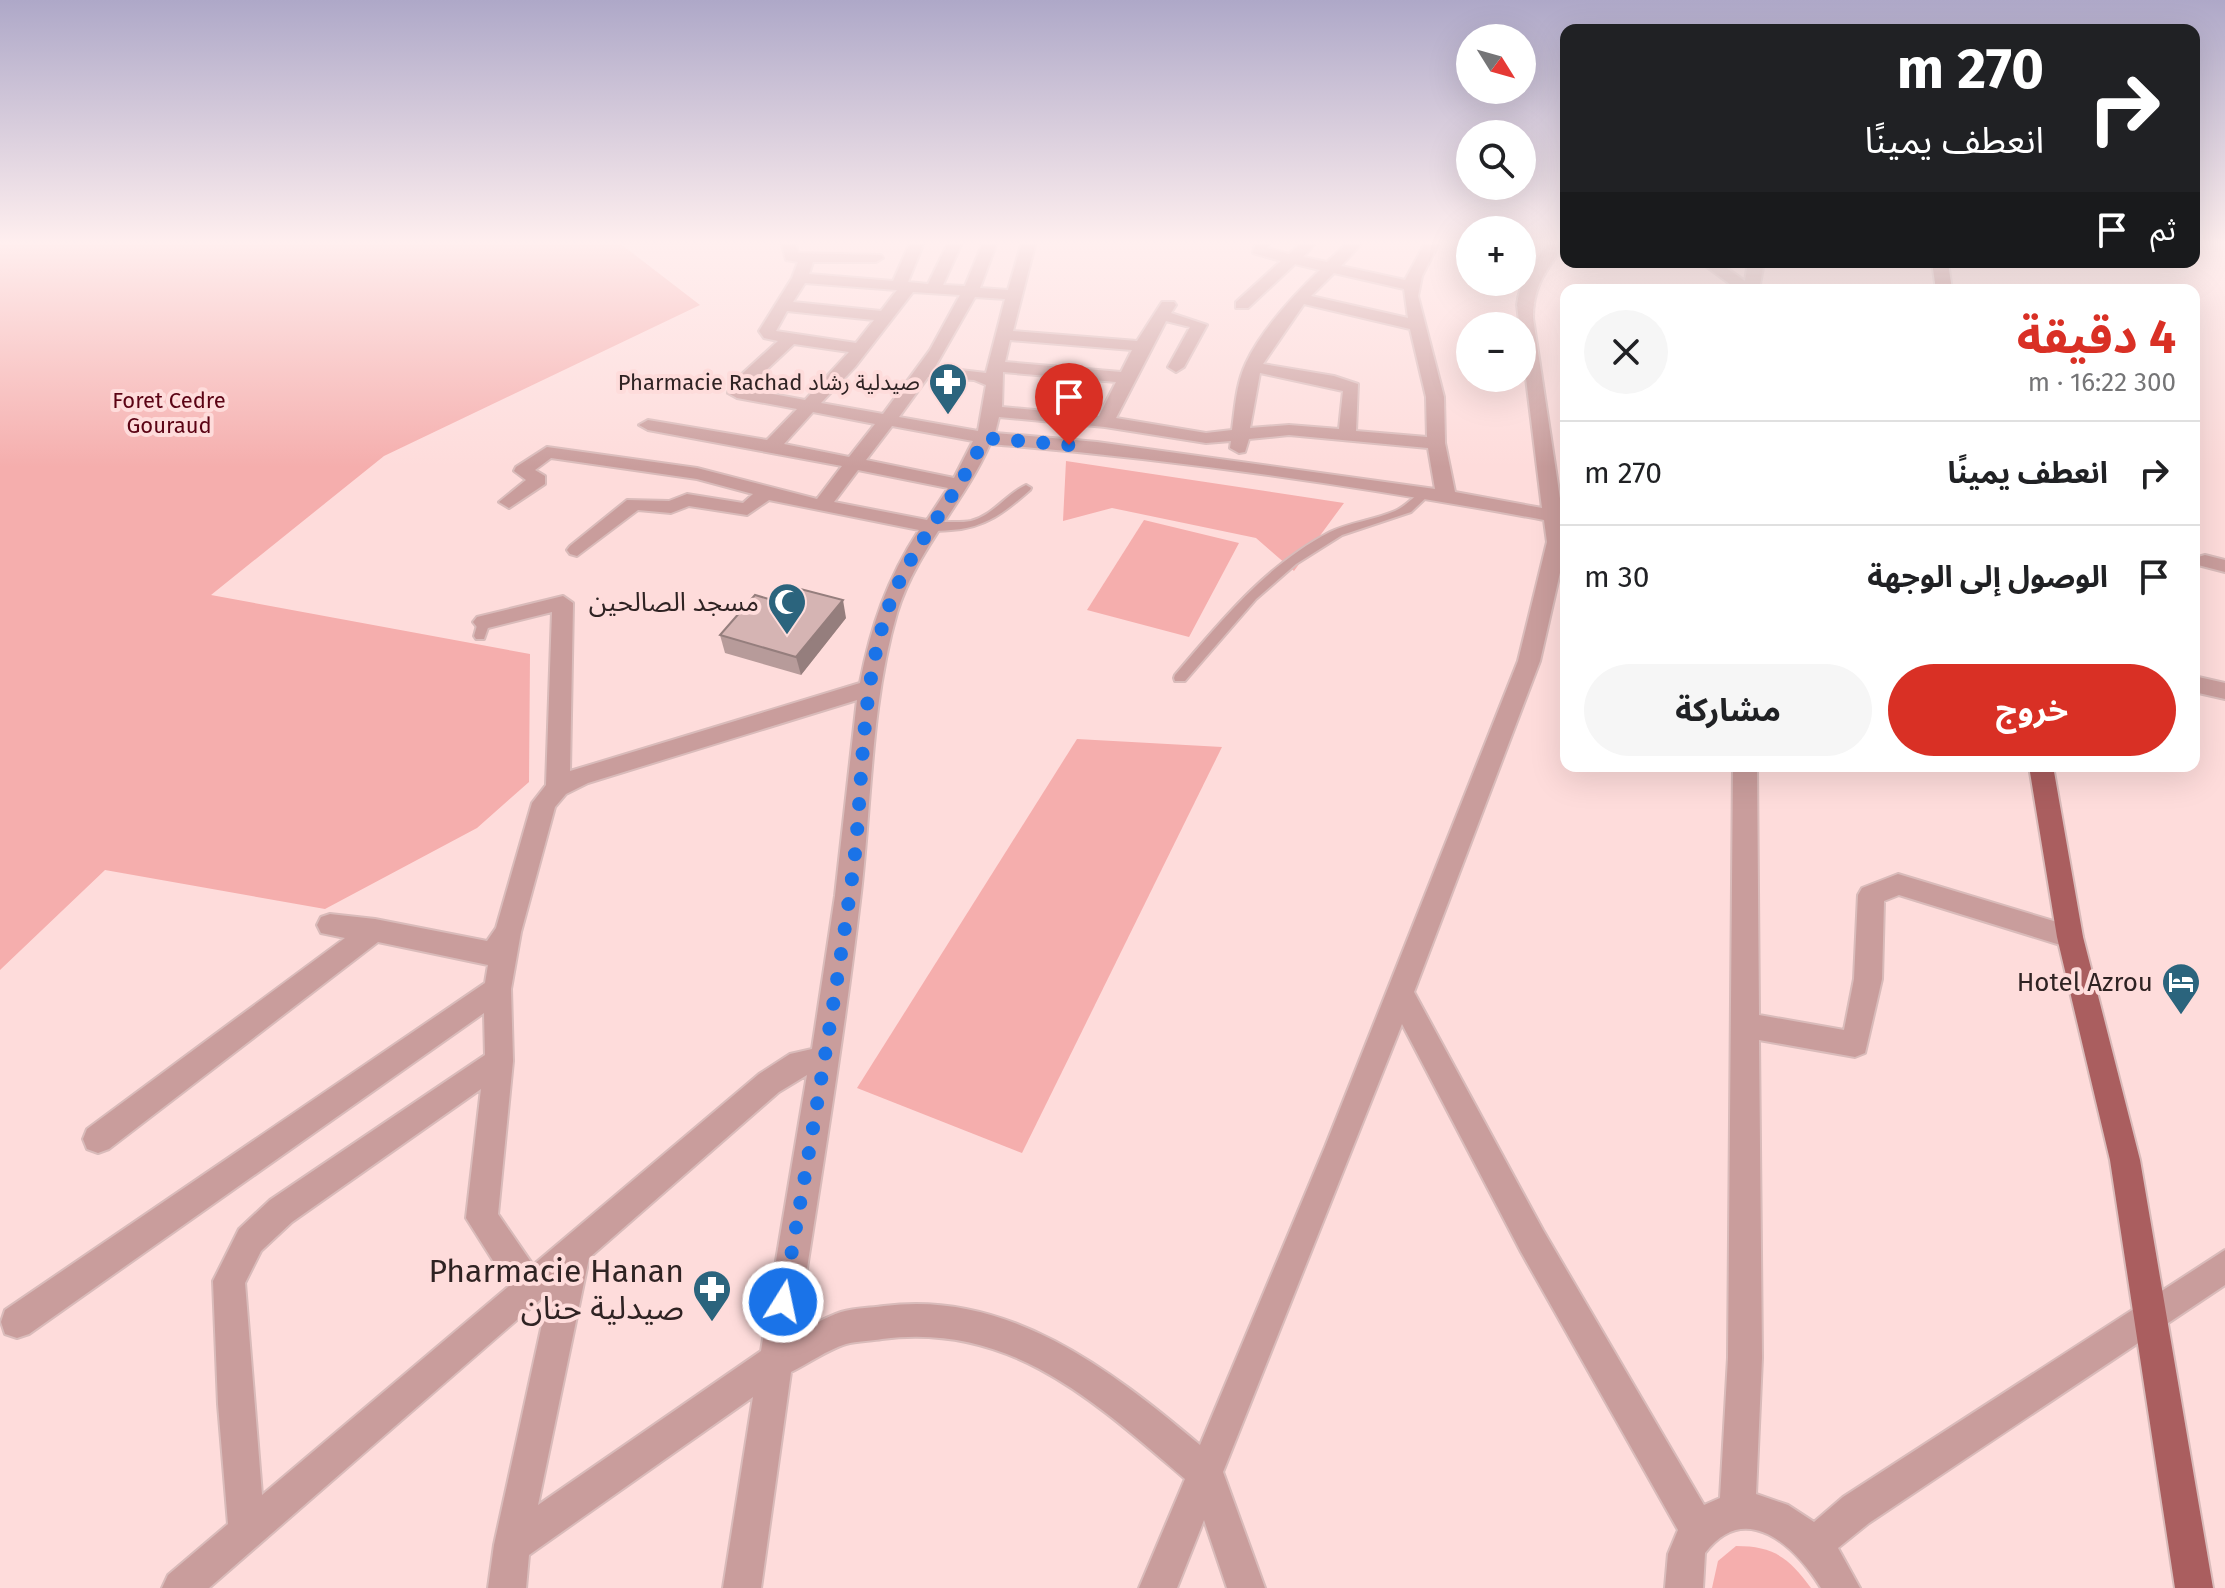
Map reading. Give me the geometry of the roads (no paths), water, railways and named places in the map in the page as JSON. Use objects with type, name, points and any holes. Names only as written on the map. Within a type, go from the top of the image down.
[{"type":"main road","points":[[2042,772],[2070,937],[2125,1160],[2194,1588]]},
{"type":"street","points":[[776,319],[767,334],[860,348]]},
{"type":"street","points":[[829,344],[847,319]]},
{"type":"street","points":[[772,446],[883,319]]},
{"type":"street","points":[[821,506],[922,371],[955,319]]},
{"type":"street","points":[[742,1588],[773,1363],[825,1061],[853,867],[870,688],[888,609],[900,579],[960,485],[984,438],[992,411],[996,374],[1008,319]]},
{"type":"street","points":[[1105,422],[1125,378],[1159,319]]},
{"type":"street","points":[[1176,367],[1199,325],[1186,319]]},
{"type":"street","points":[[1237,467],[1246,389],[1253,367],[1286,319]]},
{"type":"street","points":[[1390,319],[1415,325]]},
{"type":"street","points":[[1414,319],[1435,397],[1436,443],[1446,496]]},
{"type":"street","points":[[1158,1588],[1400,993],[1529,661],[1555,566],[1559,517],[1527,319]]},
{"type":"street","points":[[1005,335],[1142,346]]},
{"type":"street","points":[[790,339],[735,391],[984,438],[1097,447],[1446,496],[1559,517]]},
{"type":"street","points":[[1253,367],[1334,381],[1352,388],[1347,435]]},
{"type":"street","points":[[922,371],[1125,378]]},
{"type":"street","points":[[992,411],[1105,422],[1206,438],[1289,430],[1436,443]]},
{"type":"street","points":[[648,425],[772,446],[960,485]]},
{"type":"street","points":[[509,502],[538,480],[523,471],[547,452],[714,479],[821,506],[932,527]]},
{"type":"street","points":[[577,550],[634,504],[671,507],[687,500],[747,509],[767,492]]},
{"type":"street","points":[[482,629],[563,603],[558,788]]},
{"type":"street","points":[[2200,685],[2225,691]]},
{"type":"street","points":[[530,1289],[482,1218],[499,1061],[497,989],[508,932],[544,803],[558,788],[580,777],[870,688]]},
{"type":"street","points":[[1737,1511],[1745,1358],[1745,772]]},
{"type":"street","points":[[1743,1025],[1855,1044],[1868,979],[1871,895],[1898,884],[2070,937]]},
{"type":"street","points":[[330,925],[407,935],[485,955],[496,949],[508,932]]},
{"type":"street","points":[[98,1139],[375,930]]},
{"type":"street","points":[[17,1322],[497,989]]},
{"type":"street","points":[[1400,993],[1532,1241],[1698,1529]]},
{"type":"street","points":[[247,1530],[235,1404],[229,1281],[250,1240],[281,1211],[499,1061]]},
{"type":"street","points":[[181,1588],[769,1083],[800,1063],[825,1061]]},
{"type":"street","points":[[507,1588],[512,1545],[574,1252]]},
{"type":"street","points":[[1813,1546],[1856,1510],[2150,1312],[2225,1266]]},
{"type":"street","points":[[512,1545],[773,1363],[843,1328],[919,1318],[995,1330],[1054,1358],[1121,1401],[1206,1473],[1246,1588]]},
{"type":"street","points":[[1684,1588],[1686,1550],[1698,1529],[1715,1516],[1737,1511],[1763,1514],[1789,1526],[1813,1546],[1841,1588]]},
{"type":"lane","points":[[932,527],[967,527],[989,521],[1026,488]]},
{"type":"lane","points":[[1180,678],[1261,584],[1338,533],[1413,510],[1425,493]]},
{"type":"place","name":"Pharmacie Rachad صيدلية رشاد","points":[[948,416]]},
{"type":"place","name":"مسجد الصالحين","points":[[787,636]]},
{"type":"place","name":"Hotel Azrou","points":[[2181,1016]]},
{"type":"place","name":"Pharmacie Hanan صيدلية حنان","points":[[712,1323]]},
{"type":"park label","name":"Foret Cedre Gouraud","points":[[169,412]]}]
